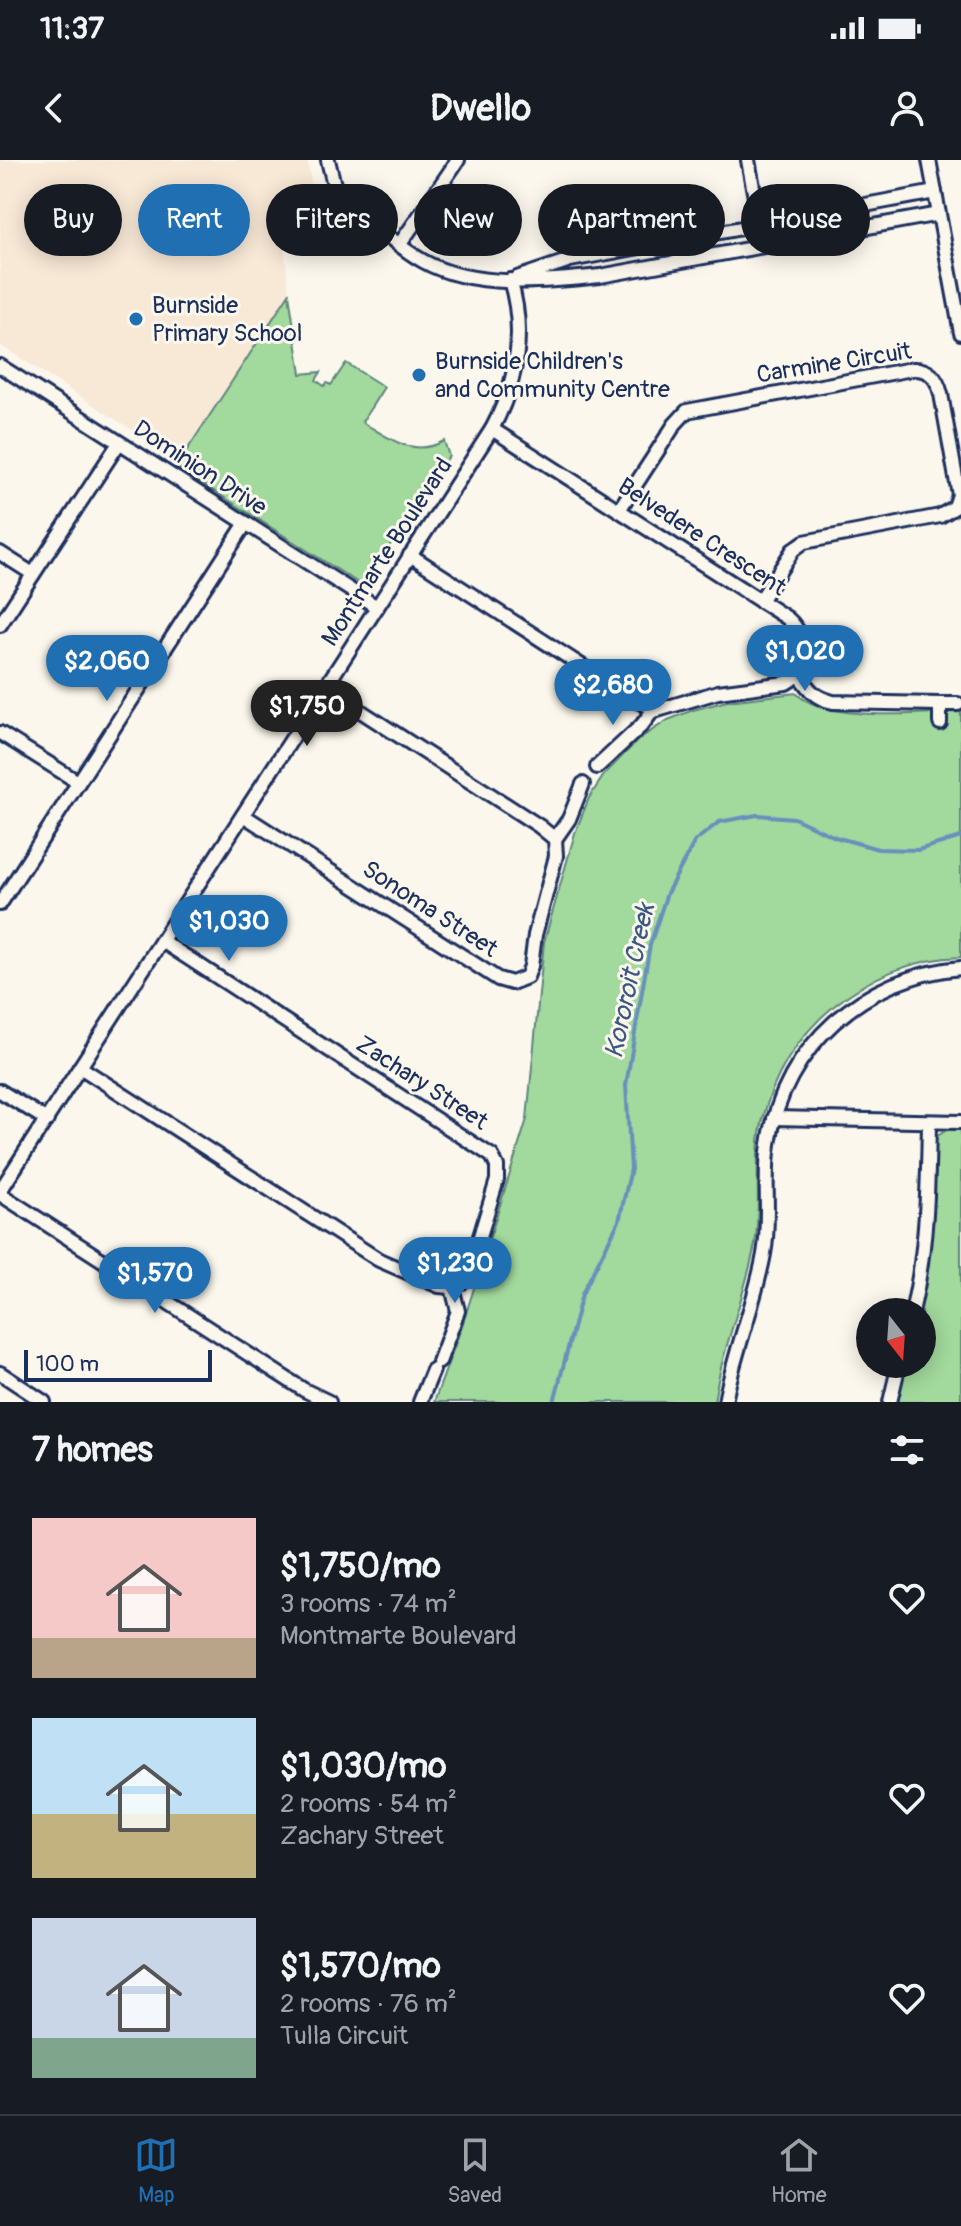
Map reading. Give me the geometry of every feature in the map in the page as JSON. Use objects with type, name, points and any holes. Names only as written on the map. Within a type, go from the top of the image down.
[{"type":"street","points":[[328,160],[334,185],[400,244],[425,262],[468,277],[543,281],[600,276],[741,249]]},
{"type":"street","points":[[400,244],[458,160]]},
{"type":"street","points":[[748,160],[752,184]]},
{"type":"street","points":[[929,160],[961,333]]},
{"type":"street","points":[[870,204],[935,192]]},
{"type":"street","points":[[870,226],[939,214]]},
{"type":"street","points":[[510,280],[570,260],[741,228]]},
{"type":"street","name":"Montmarte Boulevard","points":[[0,1192],[492,429],[507,398],[517,364],[517,314],[510,280]]},
{"type":"street","name":"Dominion Drive","points":[[0,366],[377,607]]},
{"type":"street","name":"Carmine Circuit","points":[[619,510],[675,424],[687,411],[912,369],[927,371],[937,379],[941,394],[959,495],[955,507],[940,516],[804,542],[793,550],[760,601]]},
{"type":"street","name":"Belvedere Crescent","points":[[492,429],[787,618],[797,628],[804,659],[799,675]]},
{"type":"street","points":[[0,625],[119,443]]},
{"type":"street","points":[[0,904],[246,523]]},
{"type":"street","points":[[0,553],[33,574]]},
{"type":"street","points":[[410,555],[633,699],[654,709],[662,711],[718,692],[786,683],[799,675],[810,692],[820,699],[833,702],[958,704]]},
{"type":"street","points":[[325,688],[555,839],[569,819],[583,784]]},
{"type":"street","points":[[940,704],[940,723]]},
{"type":"street","points":[[597,767],[642,725],[654,709]]},
{"type":"street","points":[[0,733],[78,782]]},
{"type":"street","name":"Sonoma Street","points":[[243,815],[491,975],[512,983],[523,980],[530,971],[535,935],[556,856],[555,839]]},
{"type":"street","name":"Zachary Street","points":[[162,941],[492,1156],[499,1171],[480,1238],[468,1276],[452,1287]]},
{"type":"street","points":[[725,1402],[765,1252],[768,1145],[774,1118],[790,1078],[825,1029],[853,1005],[903,980],[961,968]]},
{"type":"street","points":[[80,1067],[379,1260],[439,1286],[452,1287],[458,1311],[420,1402]]},
{"type":"street","points":[[0,1091],[47,1120]]},
{"type":"street","points":[[774,1118],[961,1122]]},
{"type":"street","points":[[915,1298],[926,1234],[929,1122]]},
{"type":"street","points":[[0,1192],[304,1390],[329,1402]]},
{"type":"street","points":[[0,1373],[44,1402]]},
{"type":"street","points":[[890,1402],[896,1378]]},
{"type":"shaded area","name":"Burnside Primary School","points":[[0,160],[307,160],[312,184],[266,184],[266,256],[285,256],[289,294],[179,460],[0,345]]},
{"type":"green space","points":[[289,294],[301,374],[321,372],[316,380],[324,386],[327,383],[331,385],[346,363],[384,387],[362,422],[391,440],[411,447],[432,446],[444,441],[449,456],[363,586],[176,467]]},
{"type":"green space","points":[[796,693],[829,709],[850,712],[961,712],[961,957],[926,961],[893,971],[862,986],[834,1006],[809,1030],[788,1058],[772,1089],[762,1123],[755,1244],[714,1402],[434,1402],[463,1323],[527,1119],[544,942],[575,833],[589,798],[604,775],[639,739],[668,720],[727,701]]},
{"type":"green space","points":[[947,1130],[961,1130],[961,1402],[895,1402],[901,1378],[936,1378],[936,1298],[920,1298],[929,1249],[934,1138]]},
{"type":"waterway","name":"Kororoit Creek","points":[[554,1402],[582,1294],[619,1221],[631,1169],[626,1085],[650,945],[667,893],[695,841],[719,822],[757,815],[794,818],[835,837],[878,849],[918,850],[961,837]]},
{"type":"place","name":"Burnside Primary School","points":[[136,319]]},
{"type":"place","name":"Burnside Children's and Community Centre","points":[[419,375]]}]
